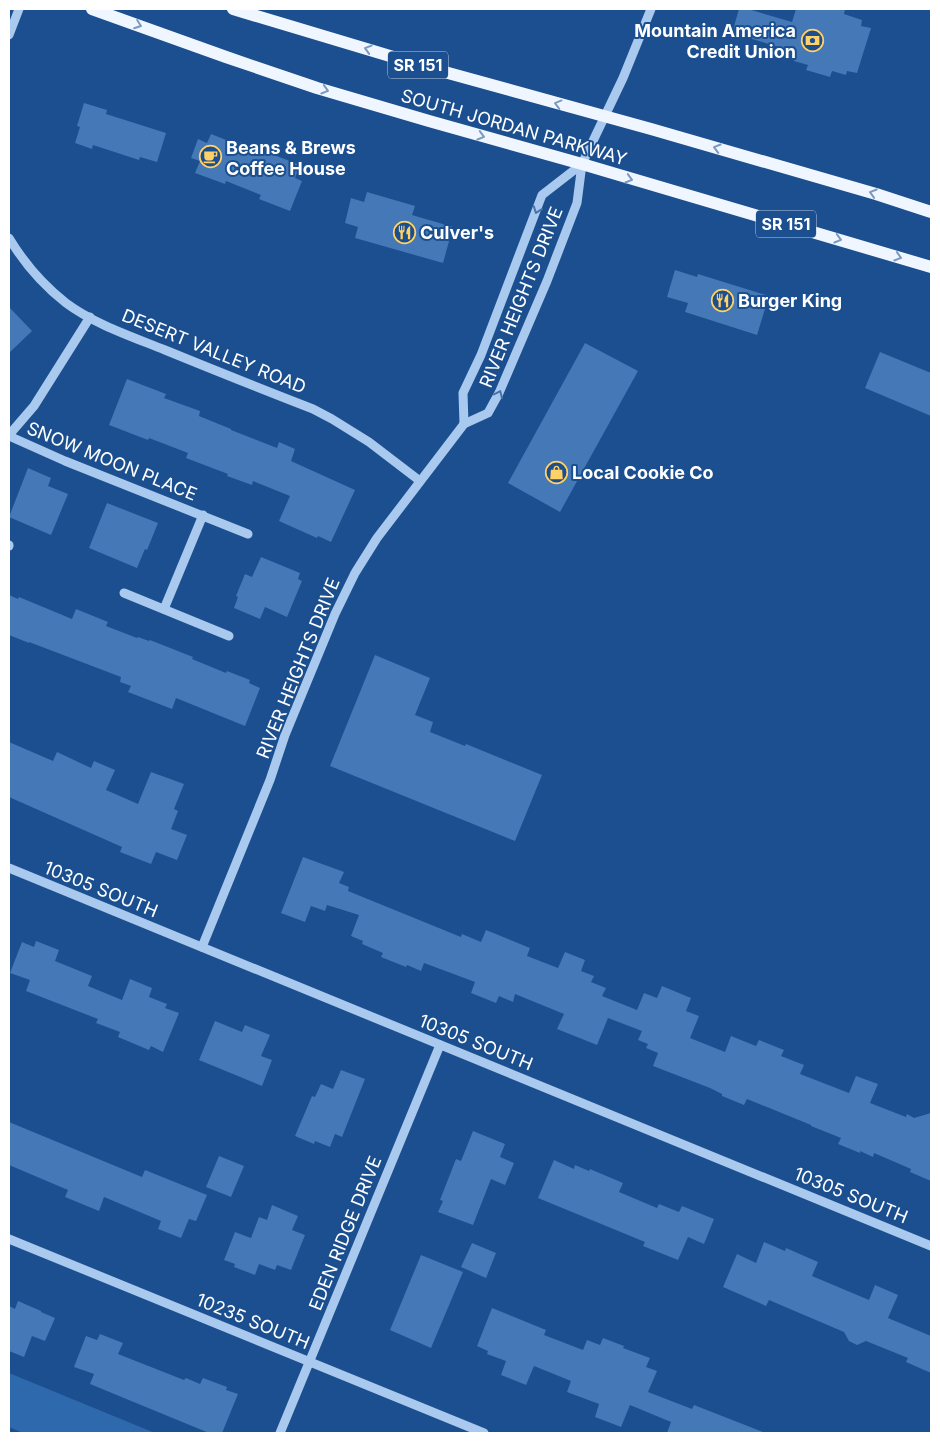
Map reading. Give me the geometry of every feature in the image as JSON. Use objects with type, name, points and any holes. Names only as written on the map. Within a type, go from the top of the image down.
[{"type":"main road","name":"SOUTH JORDAN PARKWAY","points":[[92,9],[317,88],[931,267]]},
{"type":"main road","name":"SOUTH JORDAN PARKWAY","points":[[234,9],[430,68],[876,194],[931,212]]},
{"type":"street","points":[[9,35],[19,9]]},
{"type":"street","name":"RIVER HEIGHTS DRIVE","points":[[202,947],[270,780],[285,735],[334,614],[364,558],[377,538],[464,424],[488,413],[499,393],[577,203],[582,164],[626,69],[651,9]]},
{"type":"street","name":"RIVER HEIGHTS DRIVE","points":[[464,424],[463,393],[481,355],[542,196],[582,164]]},
{"type":"street","name":"DESERT VALLEY ROAD","points":[[9,238],[34,274],[67,303],[90,317],[125,334],[313,409],[369,442],[420,481]]},
{"type":"street","points":[[9,436],[34,406],[90,317]]},
{"type":"street","name":"SNOW MOON PLACE","points":[[9,436],[65,461],[248,534]]},
{"type":"street","name":"SNOW MOON PLACE","points":[[164,610],[203,515]]},
{"type":"street","points":[[124,593],[229,636]]},
{"type":"street","name":"10305 SOUTH","points":[[9,868],[931,1246]]},
{"type":"street","name":"EDEN RIDGE DRIVE","points":[[280,1433],[440,1045]]},
{"type":"street","name":"10235 SOUTH","points":[[9,1238],[484,1433]]},
{"type":"shaded area","points":[[9,1373],[155,1433],[23,1433],[9,1427]]},
{"type":"building","name":"Mountain America Credit Union","points":[[739,9],[748,9],[792,22],[796,9],[845,9],[844,14],[862,20],[861,26],[871,28],[857,73],[847,71],[846,75],[832,71],[830,77],[806,70],[808,65],[794,61],[796,55],[781,51],[782,48],[732,33]]},
{"type":"building","points":[[84,103],[107,110],[106,114],[166,133],[157,162],[140,157],[139,160],[93,145],[92,149],[75,143],[80,127],[77,126]]},
{"type":"building","points":[[211,134],[239,145],[240,142],[300,165],[295,178],[302,181],[290,211],[259,199],[261,195],[226,181],[225,184],[195,173],[200,161],[191,158],[198,139],[207,143]]},
{"type":"building","name":"Culver's","points":[[367,192],[415,206],[412,215],[453,227],[443,263],[355,238],[358,227],[345,223],[351,198],[364,202]]},
{"type":"building","name":"Burger King","points":[[675,270],[697,277],[698,274],[769,296],[757,335],[685,312],[688,303],[667,297]]},
{"type":"building","points":[[9,307],[32,331],[9,353]]},
{"type":"building","points":[[585,343],[638,371],[560,512],[508,483]]},
{"type":"building","points":[[880,352],[931,373],[931,416],[865,388]]},
{"type":"building","points":[[127,379],[166,394],[164,398],[200,411],[199,416],[231,430],[277,448],[279,442],[295,449],[291,461],[355,490],[331,542],[318,536],[317,538],[279,521],[290,496],[253,481],[252,485],[227,476],[228,474],[186,458],[188,453],[109,425]]},
{"type":"building","points":[[28,468],[51,478],[48,486],[68,494],[51,535],[9,517]]},
{"type":"building","points":[[107,503],[158,523],[137,568],[89,548]]},
{"type":"building","points":[[261,557],[300,573],[298,579],[302,581],[287,617],[265,607],[260,619],[234,608],[238,597],[236,596],[245,574],[252,577]]},
{"type":"building","points":[[9,595],[18,599],[19,597],[72,619],[76,609],[108,622],[106,626],[137,638],[150,640],[193,657],[192,659],[226,673],[227,671],[250,680],[249,683],[260,688],[245,726],[176,698],[172,709],[128,692],[131,686],[120,682],[121,677],[9,635]]},
{"type":"building","points":[[375,655],[430,678],[415,715],[433,722],[430,732],[465,746],[466,744],[542,775],[515,841],[330,766]]},
{"type":"building","points":[[9,742],[53,761],[57,752],[91,768],[94,761],[115,770],[106,790],[138,804],[151,772],[184,784],[174,809],[178,811],[171,829],[187,835],[177,860],[156,852],[151,864],[120,852],[122,847],[9,797]]},
{"type":"building","points":[[303,857],[344,872],[339,883],[349,887],[348,891],[461,937],[462,934],[481,942],[486,930],[530,948],[527,956],[558,968],[565,952],[585,960],[581,971],[594,976],[591,982],[606,988],[602,996],[637,1010],[644,993],[657,998],[662,986],[691,998],[686,1011],[699,1016],[690,1038],[725,1052],[731,1036],[756,1046],[759,1040],[784,1050],[781,1056],[804,1065],[800,1074],[849,1093],[856,1076],[878,1084],[870,1103],[906,1117],[907,1114],[914,1118],[931,1113],[931,1181],[910,1172],[911,1169],[874,1153],[873,1157],[838,1144],[841,1138],[811,1125],[747,1099],[744,1105],[722,1096],[722,1094],[710,1088],[653,1066],[658,1053],[646,1048],[648,1044],[638,1040],[642,1031],[608,1018],[597,1045],[557,1029],[564,1014],[515,994],[513,1002],[499,996],[496,1003],[471,993],[475,982],[424,963],[421,971],[381,957],[383,953],[362,944],[363,941],[351,936],[359,915],[327,905],[325,911],[311,906],[305,922],[281,913]]},
{"type":"building","points":[[36,941],[59,950],[55,961],[92,976],[88,986],[122,1000],[130,979],[152,988],[149,997],[167,1004],[165,1008],[179,1013],[163,1052],[151,1046],[149,1050],[118,1037],[120,1032],[96,1023],[98,1019],[26,991],[30,980],[10,973],[22,942],[34,947]]},
{"type":"building","points":[[215,1021],[242,1032],[245,1025],[270,1035],[261,1056],[272,1060],[262,1086],[199,1060]]},
{"type":"building","points":[[341,1070],[365,1079],[342,1137],[335,1134],[330,1147],[315,1141],[314,1144],[295,1136],[312,1096],[315,1097],[321,1084],[333,1089]]},
{"type":"building","points":[[9,1122],[142,1177],[145,1170],[207,1195],[196,1221],[189,1219],[181,1238],[158,1229],[161,1221],[104,1197],[99,1211],[65,1197],[68,1190],[9,1165]]},
{"type":"building","points":[[473,1131],[505,1144],[500,1157],[514,1163],[505,1185],[491,1179],[473,1225],[438,1212],[443,1201],[440,1200],[456,1159],[461,1161]]},
{"type":"building","points":[[219,1156],[244,1166],[231,1197],[206,1187]]},
{"type":"building","points":[[554,1160],[574,1169],[575,1165],[589,1171],[590,1169],[623,1183],[619,1192],[657,1208],[659,1204],[679,1212],[682,1206],[714,1219],[704,1244],[688,1237],[678,1260],[643,1246],[645,1242],[538,1198]]},
{"type":"building","points":[[272,1205],[298,1216],[292,1230],[305,1235],[291,1270],[277,1265],[275,1270],[259,1264],[255,1275],[234,1267],[235,1264],[224,1260],[235,1232],[251,1238],[259,1217],[267,1220]]},
{"type":"building","points":[[764,1242],[785,1251],[786,1248],[818,1262],[812,1276],[869,1300],[875,1285],[898,1295],[888,1318],[931,1336],[931,1373],[906,1362],[908,1358],[866,1341],[857,1345],[849,1341],[844,1332],[769,1300],[766,1306],[723,1287],[737,1254],[756,1263]]},
{"type":"building","points":[[472,1243],[496,1253],[486,1278],[461,1267]]},
{"type":"building","points":[[421,1255],[463,1272],[431,1348],[390,1330]]},
{"type":"building","points":[[18,1301],[55,1318],[45,1341],[32,1336],[24,1357],[9,1351],[9,1306],[15,1309]]},
{"type":"building","points":[[492,1308],[546,1330],[544,1335],[583,1350],[587,1340],[600,1345],[603,1338],[624,1346],[623,1348],[650,1358],[646,1367],[657,1371],[648,1392],[692,1409],[694,1405],[763,1432],[667,1433],[671,1422],[630,1405],[621,1427],[595,1417],[599,1404],[567,1392],[571,1381],[534,1366],[526,1385],[501,1375],[506,1361],[487,1354],[488,1351],[477,1346]]},
{"type":"building","points":[[100,1334],[123,1343],[118,1354],[184,1380],[186,1378],[200,1384],[203,1378],[227,1387],[226,1390],[238,1394],[222,1433],[209,1433],[90,1384],[94,1374],[74,1367],[86,1336],[97,1340]]},
{"type":"place","name":"Mountain America Credit Union","points":[[812,40]]},
{"type":"place","name":"Beans & Brews Coffee House","points":[[210,157]]},
{"type":"place","name":"Culver's","points":[[404,232]]},
{"type":"place","name":"Burger King","points":[[722,300]]},
{"type":"place","name":"Local Cookie Co","points":[[556,472]]}]
